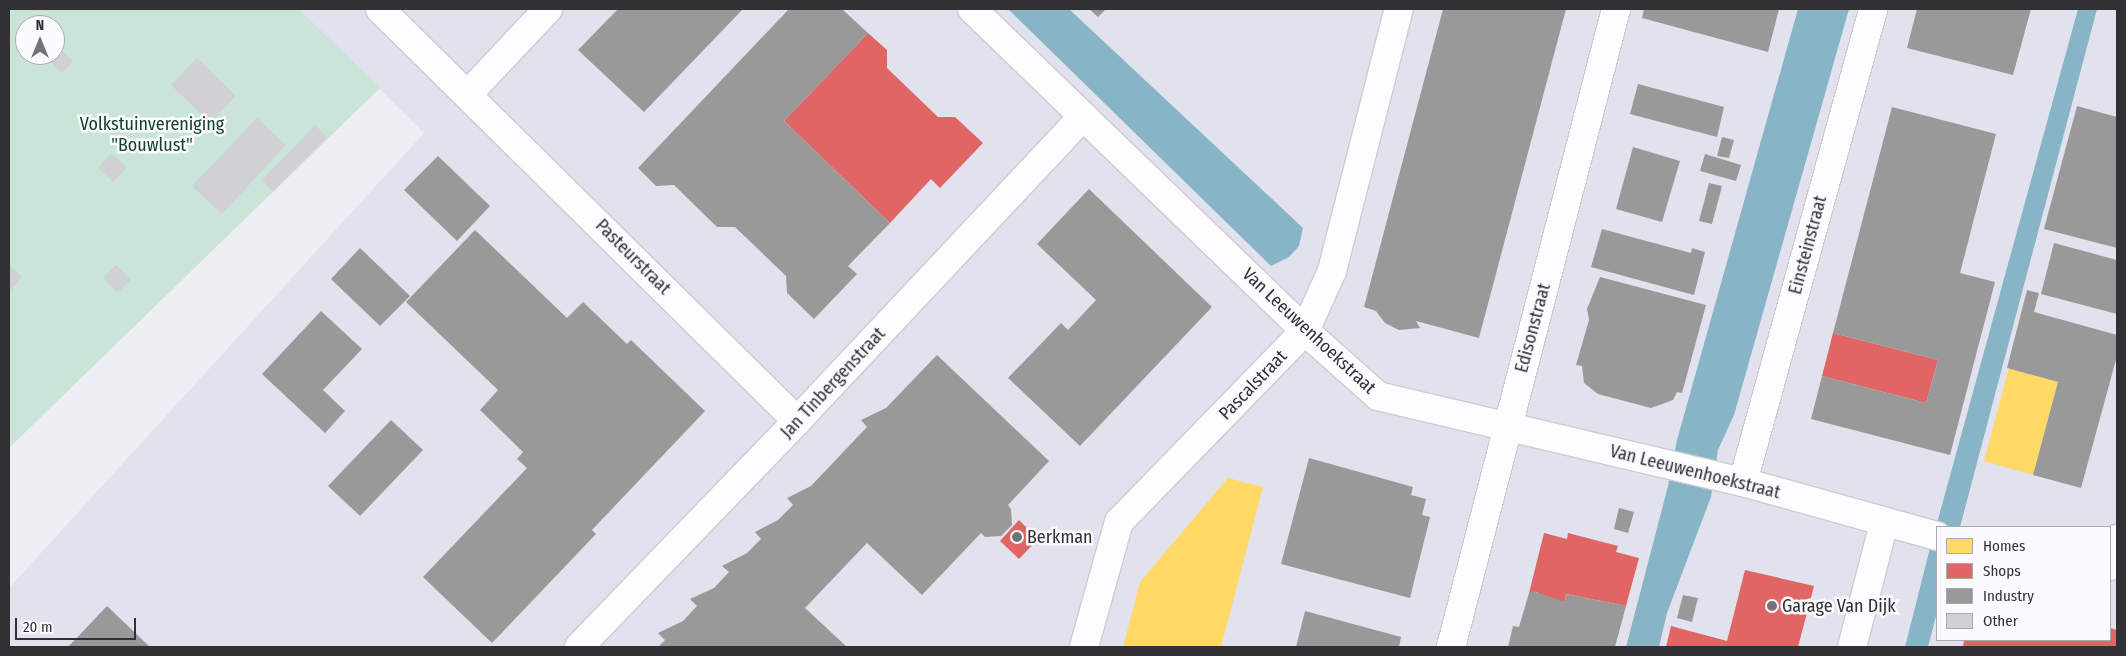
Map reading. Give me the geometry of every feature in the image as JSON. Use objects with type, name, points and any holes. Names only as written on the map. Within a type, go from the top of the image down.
[{"type":"street","name":"Pasteurstraat","points":[[380,9],[797,421]]},
{"type":"street","points":[[468,94],[548,9]]},
{"type":"street","name":"Van Leeuwenhoekstraat","points":[[972,9],[1305,331],[1378,396],[1732,479],[1884,523]]},
{"type":"street","name":"Pascalstraat","points":[[1084,647],[1119,522],[1305,331],[1332,271],[1399,9]]},
{"type":"street","name":"Edisonstraat","points":[[1451,647],[1616,9]]},
{"type":"street","name":"Einsteinstraat","points":[[1732,479],[1873,9]]},
{"type":"street","name":"Jan Tinbergenstraat","points":[[578,647],[797,421],[1084,116]]},
{"type":"street","points":[[1852,647],[1884,523],[1927,533]]},
{"type":"street","points":[[2111,562],[2117,539]]},
{"type":"shaded area","points":[[299,9],[2117,9],[2117,647],[9,647],[9,588],[424,133]]},
{"type":"green space","name":"Volkstuinvereniging \"Bouwlust\"","points":[[9,9],[299,9],[380,88],[9,448]]},
{"type":"water","points":[[1008,9],[1069,9],[1303,228],[1299,246],[1289,257],[1271,266]]},
{"type":"water","points":[[1798,9],[1849,9],[1734,415],[1718,450],[1711,497],[1667,613],[1659,647],[1626,647],[1668,486],[1677,440]]},
{"type":"water","points":[[2078,9],[2097,9],[1960,526],[1936,526]]},
{"type":"water","points":[[1936,527],[1936,616],[1928,647],[1905,647]]},
{"type":"building: Homes","points":[[2009,368],[2058,382],[2033,475],[1984,461]]},
{"type":"building: Homes","points":[[1228,478],[1263,487],[1221,647],[1123,647],[1140,582]]},
{"type":"building: Shops","points":[[868,33],[887,50],[887,68],[938,117],[955,117],[983,143],[940,188],[931,179],[890,223],[784,121]]},
{"type":"building: Shops","points":[[1833,333],[1938,360],[1926,403],[1822,376]]},
{"type":"building: Shops","points":[[1019,520],[1038,539],[1019,559],[1000,541]]},
{"type":"building: Shops","points":[[1544,533],[1567,539],[1568,533],[1618,546],[1616,552],[1639,558],[1626,606],[1566,594],[1565,602],[1538,595],[1538,592],[1529,593]]},
{"type":"building: Shops","name":"Garage Van Dijk","points":[[1745,570],[1814,586],[1798,647],[1666,647],[1671,626],[1727,641]]},
{"type":"building: Shops","points":[[2111,628],[2117,630],[2117,647],[1963,647],[1964,641],[2111,641]]},
{"type":"building: Industry","points":[[618,9],[743,9],[644,112],[578,50]]},
{"type":"building: Industry","points":[[789,9],[842,9],[868,33],[784,121],[890,223],[848,266],[857,274],[814,319],[787,293],[786,276],[735,227],[717,227],[674,185],[656,186],[638,168]]},
{"type":"building: Industry","points":[[1089,9],[1106,9],[1098,17]]},
{"type":"building: Industry","points":[[1443,9],[1566,9],[1479,338],[1416,321],[1420,328],[1399,330],[1385,323],[1376,311],[1364,307]]},
{"type":"building: Industry","points":[[1644,9],[1779,9],[1768,52],[1642,18]]},
{"type":"building: Industry","points":[[1917,9],[2031,9],[2013,75],[1907,48]]},
{"type":"building: Industry","points":[[1638,84],[1724,107],[1717,137],[1630,114]]},
{"type":"building: Industry","points":[[2077,106],[2117,117],[2117,248],[2044,229]]},
{"type":"building: Industry","points":[[1892,107],[1996,134],[1960,273],[1995,282],[1950,455],[1811,419],[1822,376],[1926,403],[1938,360],[1833,333]]},
{"type":"building: Industry","points":[[1722,137],[1734,140],[1729,158],[1717,156]]},
{"type":"building: Industry","points":[[1633,147],[1680,161],[1662,222],[1616,209]]},
{"type":"building: Industry","points":[[1705,154],[1741,165],[1736,181],[1700,171]]},
{"type":"building: Industry","points":[[438,156],[490,206],[457,241],[404,190]]},
{"type":"building: Industry","points":[[1709,183],[1722,186],[1712,224],[1699,221]]},
{"type":"building: Industry","points":[[1089,189],[1212,307],[1080,446],[1008,378],[1061,323],[1068,330],[1096,300],[1037,244]]},
{"type":"building: Industry","points":[[1602,229],[1691,253],[1692,248],[1705,252],[1694,295],[1591,267]]},
{"type":"building: Industry","points":[[475,230],[567,318],[583,302],[627,344],[631,340],[705,411],[592,530],[596,534],[492,643],[423,577],[527,468],[517,459],[523,452],[480,410],[498,390],[406,302]]},
{"type":"building: Industry","points":[[2054,243],[2117,260],[2117,314],[2041,294]]},
{"type":"building: Industry","points":[[360,248],[410,296],[380,326],[331,279]]},
{"type":"building: Industry","points":[[1600,277],[1706,305],[1682,393],[1677,392],[1673,400],[1651,408],[1598,394],[1584,383],[1582,366],[1576,365],[1589,320],[1587,309]]},
{"type":"building: Industry","points":[[2027,290],[2039,293],[2034,312],[2117,335],[2117,356],[2081,488],[2033,475],[2058,382],[2007,368]]},
{"type":"building: Industry","points":[[321,311],[362,349],[323,390],[345,411],[325,433],[262,374]]},
{"type":"building: Industry","points":[[937,355],[1049,461],[1008,505],[1011,509],[1012,525],[1001,536],[985,537],[981,533],[922,595],[867,543],[805,608],[847,647],[658,647],[665,640],[658,633],[683,621],[697,606],[690,599],[714,588],[729,572],[722,566],[747,553],[761,539],[755,532],[778,520],[793,505],[787,498],[811,486],[867,427],[861,420],[886,408]]},
{"type":"building: Industry","points":[[391,420],[423,450],[360,516],[328,486]]},
{"type":"building: Industry","points":[[1309,458],[1413,487],[1411,495],[1426,499],[1422,515],[1430,517],[1410,598],[1281,564]]},
{"type":"building: Industry","points":[[1619,508],[1634,512],[1628,533],[1614,529]]},
{"type":"building: Industry","points":[[1533,591],[1565,602],[1566,594],[1626,606],[1615,647],[1508,647],[1513,626],[1519,627],[1529,593]]},
{"type":"building: Industry","points":[[1683,595],[1698,598],[1692,622],[1677,618]]},
{"type":"building: Industry","points":[[107,606],[150,647],[68,647]]},
{"type":"building: Industry","points":[[1305,611],[1401,637],[1399,647],[1296,647]]},
{"type":"building: Other","points":[[65,53],[73,61],[62,73],[54,65],[65,65]]},
{"type":"building: Other","points":[[197,58],[236,96],[210,123],[171,85]]},
{"type":"building: Other","points":[[257,118],[286,145],[222,214],[192,186]]},
{"type":"building: Other","points":[[315,125],[327,137],[273,192],[262,180]]},
{"type":"building: Other","points":[[111,153],[127,167],[113,182],[98,168]]},
{"type":"building: Other","points":[[9,265],[22,277],[11,290],[9,288]]},
{"type":"building: Other","points":[[116,265],[131,280],[117,293],[103,278]]},
{"type":"place","name":"Berkman","points":[[1017,537]]},
{"type":"place","name":"Garage Van Dijk","points":[[1772,606]]}]
